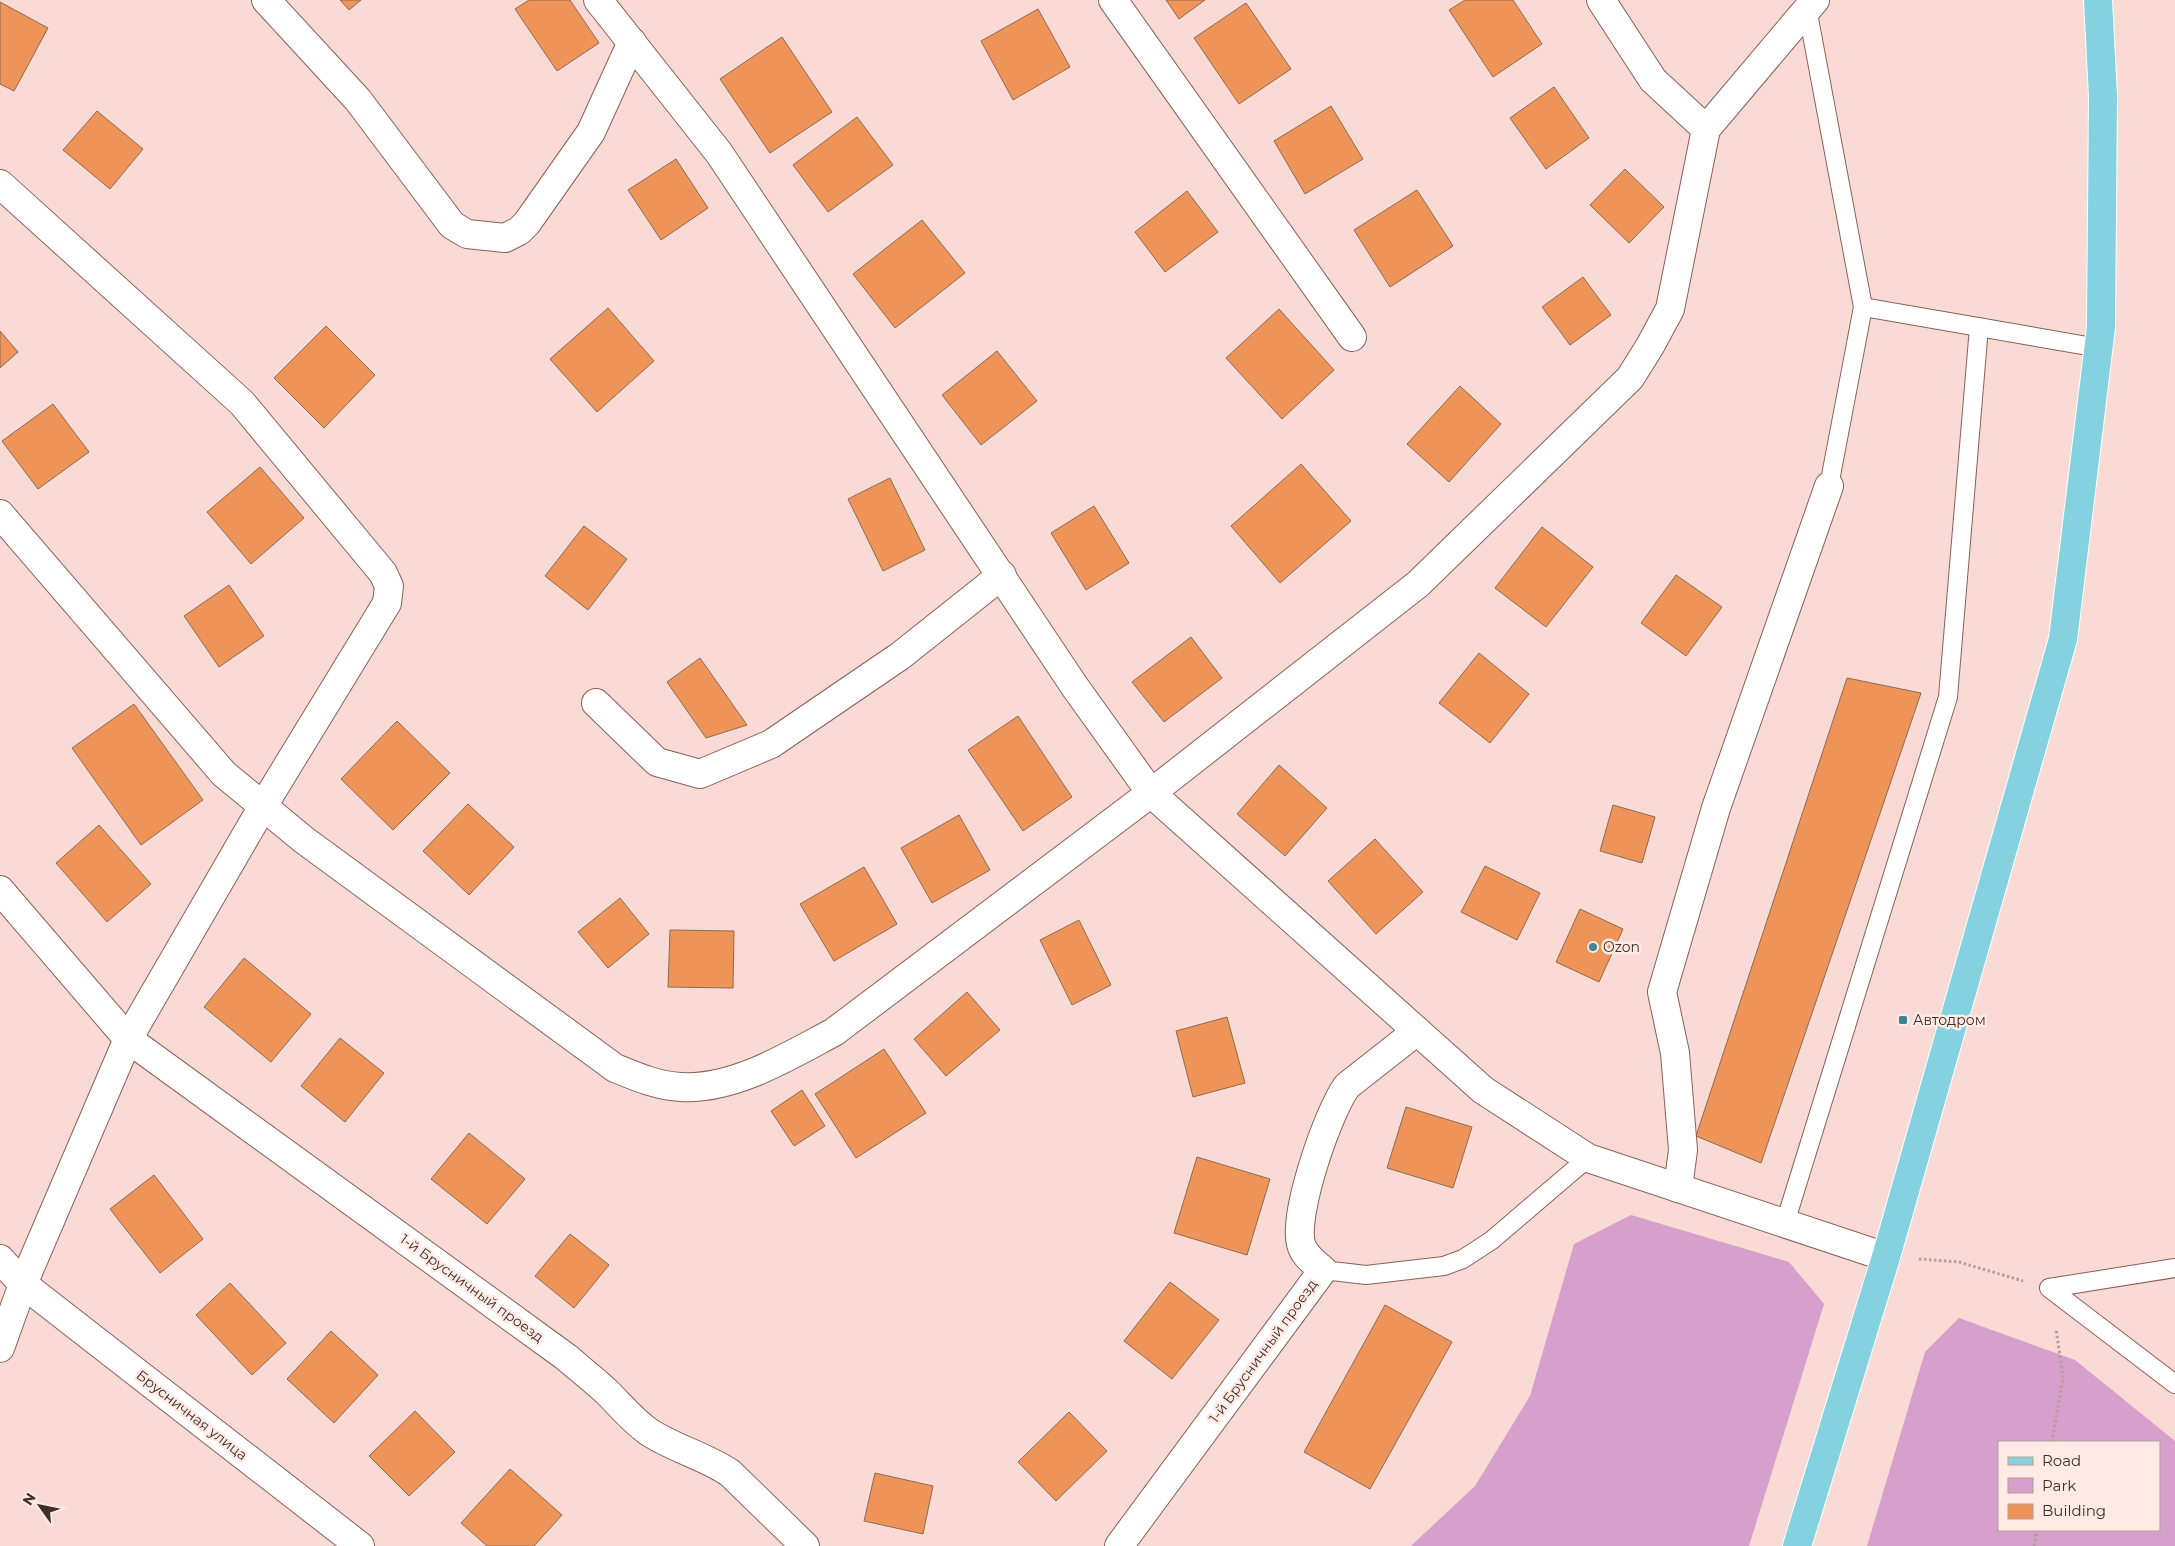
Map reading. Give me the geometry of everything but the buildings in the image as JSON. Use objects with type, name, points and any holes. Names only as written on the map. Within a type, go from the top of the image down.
[{"type":"main road","points":[[1797,1546],[1886,1257],[2063,639],[2101,327],[2103,96],[2098,0]]},
{"type":"street","points":[[266,0],[358,100],[452,225],[468,234],[505,238],[520,232],[591,132],[632,42]]},
{"type":"street","points":[[598,0],[719,153],[1075,687],[1151,793],[1483,1090],[1588,1158],[1886,1257]]},
{"type":"street","points":[[1113,0],[1352,337]]},
{"type":"street","points":[[1601,0],[1653,80],[1706,129]]},
{"type":"street","points":[[0,514],[224,774],[312,845],[615,1068],[651,1082],[682,1088],[726,1083],[782,1060],[834,1032],[1151,793],[1418,584],[1630,378],[1670,308],[1706,129],[1811,4]]},
{"type":"street","points":[[0,184],[242,403],[383,574],[389,586],[387,604],[263,806],[128,1039],[23,1284],[0,1348]]},
{"type":"street","points":[[1678,1188],[1683,1150],[1675,1054],[1662,992],[1716,808],[1829,486]]},
{"type":"street","points":[[596,703],[657,762],[700,774],[779,738],[900,656],[1002,575]]},
{"type":"street","name":"1-й Брусничный проезд","points":[[0,890],[128,1039],[566,1357],[607,1392],[630,1418],[648,1431],[678,1448],[720,1466],[730,1473],[805,1546]]},
{"type":"street","name":"1-й Брусничный проезд","points":[[1119,1546],[1323,1270],[1306,1256],[1301,1244],[1300,1226],[1307,1187],[1338,1097],[1347,1086],[1417,1031]]},
{"type":"street","name":"Брусничная улица","points":[[0,1259],[23,1284],[360,1546]]},
{"type":"lane","points":[[1811,4],[1863,306],[1829,486]]},
{"type":"lane","points":[[1863,306],[2099,348]]},
{"type":"lane","points":[[1785,1223],[1948,697],[1979,327]]},
{"type":"lane","points":[[1323,1270],[1366,1275],[1444,1266],[1463,1258],[1492,1240],[1588,1158]]},
{"type":"lane","points":[[2049,1288],[2175,1268]]},
{"type":"lane","points":[[2049,1288],[2175,1384]]},
{"type":"path","points":[[1886,1257],[1959,1262],[2049,1288],[2064,1378],[2052,1441]]},
{"type":"path","points":[[2034,1546],[2037,1531]]},
{"type":"green space","points":[[1631,1215],[1789,1262],[1824,1304],[1749,1546],[1411,1546],[1475,1486],[1530,1396],[1574,1244]]},
{"type":"green space","points":[[1959,1318],[2075,1360],[2175,1441],[2175,1546],[1867,1546],[1925,1352]]},
{"type":"place","name":"Ozon","points":[[1593,947]]},
{"type":"place","name":"Автодром","points":[[1903,1020]]}]
